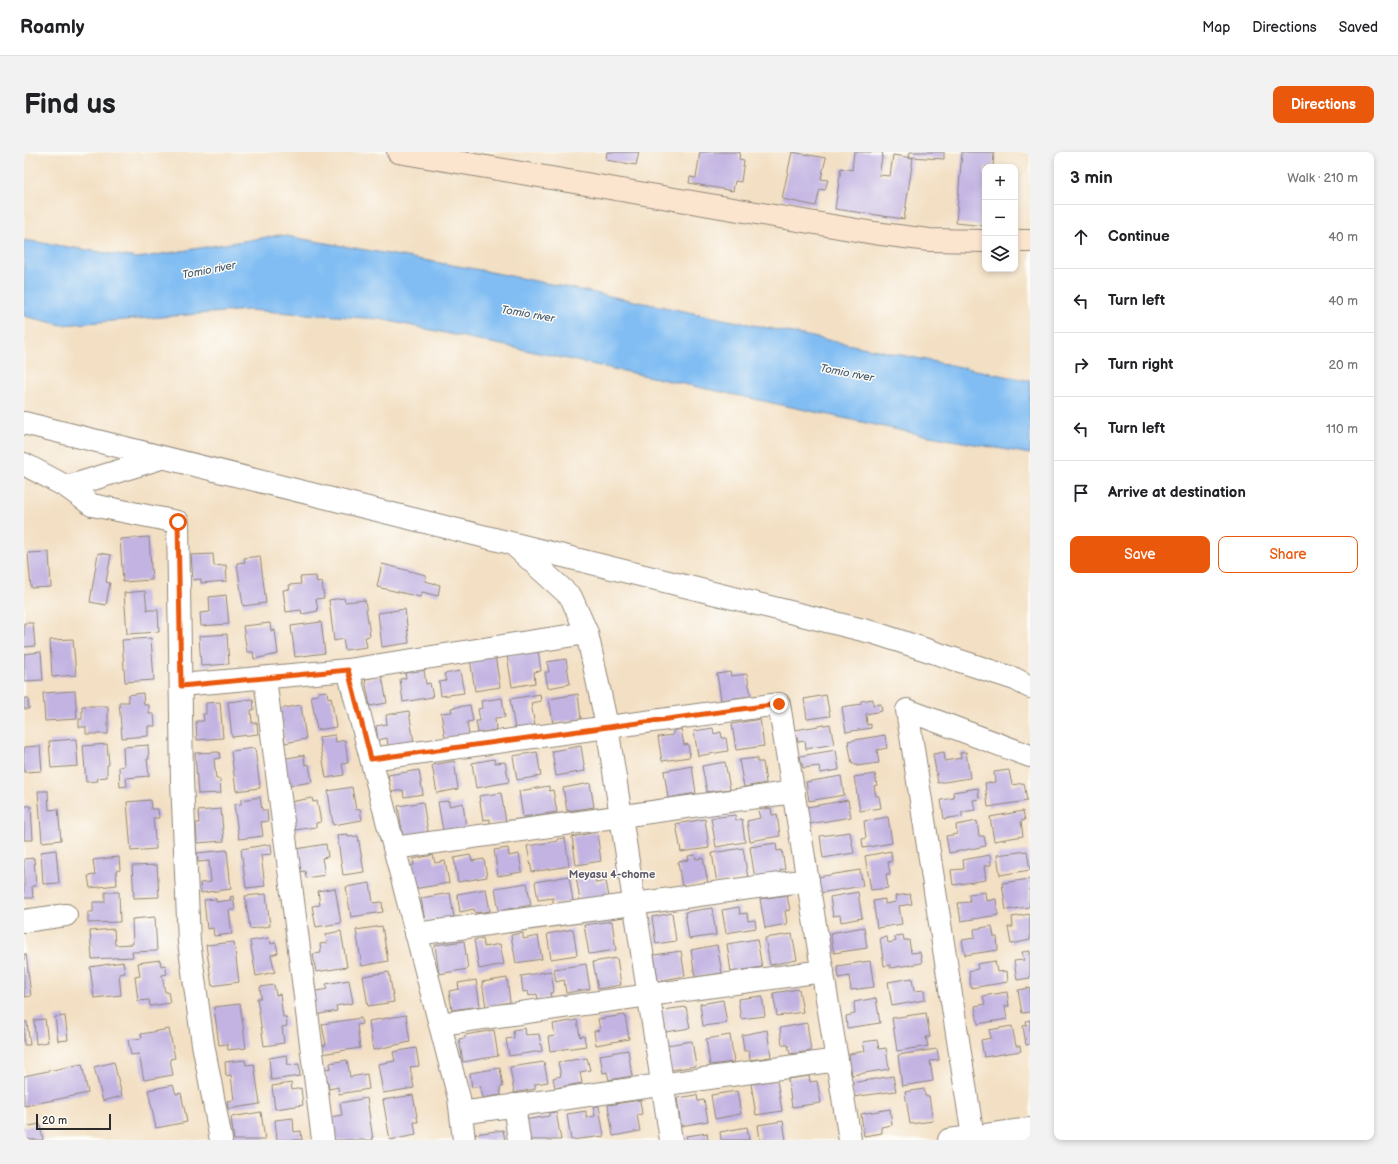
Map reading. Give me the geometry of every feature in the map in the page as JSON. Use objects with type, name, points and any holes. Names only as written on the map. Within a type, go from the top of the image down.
[{"type":"street","points":[[398,152],[874,234],[929,240],[982,241]]},
{"type":"street","points":[[1018,241],[1030,241]]},
{"type":"street","points":[[24,423],[875,633],[1015,679],[1030,687]]},
{"type":"street","points":[[67,487],[161,458]]},
{"type":"street","points":[[24,464],[67,487],[92,505],[178,522],[182,780],[189,942],[204,1044],[221,1140]]},
{"type":"street","points":[[512,543],[571,597],[587,633],[607,726],[671,1140]]},
{"type":"street","points":[[181,686],[348,670],[587,633]]},
{"type":"street","points":[[348,670],[459,1098],[464,1140]]},
{"type":"street","points":[[265,678],[323,1140]]},
{"type":"street","points":[[371,759],[779,704],[850,1140]]},
{"type":"street","points":[[973,1137],[907,710],[1030,756]]},
{"type":"street","points":[[394,848],[621,815],[794,792]]},
{"type":"street","points":[[416,934],[808,880]]},
{"type":"street","points":[[24,921],[66,915]]},
{"type":"street","points":[[440,1024],[823,971]]},
{"type":"street","points":[[461,1113],[837,1060]]},
{"type":"street","points":[[514,1105],[519,1140]]},
{"type":"street","points":[[949,1140],[1030,1129]]},
{"type":"water","name":"Tomio river","points":[[280,235],[486,271],[1030,381],[1030,454],[913,433],[380,319],[248,310],[62,325],[24,316],[24,240],[138,258]]},
{"type":"building","points":[[607,152],[639,152],[636,165],[606,160]]},
{"type":"building","points":[[700,152],[740,152],[739,159],[744,160],[741,182],[735,181],[733,191],[689,183],[690,177],[696,178]]},
{"type":"building","points":[[792,152],[826,158],[821,179],[828,180],[825,190],[820,189],[816,206],[782,199]]},
{"type":"building","points":[[854,152],[883,152],[879,175],[890,176],[893,155],[913,158],[904,219],[835,209],[841,168],[852,170]]},
{"type":"building","points":[[910,152],[944,152],[944,159],[909,157]]},
{"type":"building","points":[[962,152],[994,152],[993,164],[982,164],[982,226],[956,223]]},
{"type":"building","points":[[149,537],[152,580],[123,582],[120,539]]},
{"type":"building","points":[[49,552],[51,587],[31,588],[28,553]]},
{"type":"building","points":[[98,553],[111,555],[106,582],[110,583],[106,605],[90,602]]},
{"type":"building","points":[[213,554],[214,566],[226,565],[227,581],[201,583],[201,579],[193,580],[191,555]]},
{"type":"building","points":[[260,556],[266,603],[243,606],[237,563],[245,562],[244,558]]},
{"type":"building","points":[[382,564],[426,575],[425,581],[440,585],[438,596],[422,592],[420,597],[377,587]]},
{"type":"building","points":[[316,576],[317,583],[322,582],[324,598],[316,599],[318,611],[302,614],[301,610],[286,612],[283,590],[290,589],[289,585],[301,584],[300,577]]},
{"type":"building","points":[[145,591],[147,610],[158,610],[159,632],[127,634],[124,593]]},
{"type":"building","points":[[226,595],[229,624],[201,626],[200,613],[210,612],[209,597]]},
{"type":"building","points":[[344,598],[345,602],[365,600],[370,636],[365,637],[367,647],[345,650],[343,639],[334,641],[329,600]]},
{"type":"building","points":[[405,609],[409,643],[382,647],[378,613]]},
{"type":"building","points":[[321,622],[325,653],[295,657],[291,626]]},
{"type":"building","points":[[24,623],[33,623],[35,646],[24,647]]},
{"type":"building","points":[[270,623],[271,631],[275,630],[278,654],[254,659],[253,652],[247,652],[243,626]]},
{"type":"building","points":[[227,634],[229,664],[201,666],[199,636]]},
{"type":"building","points":[[151,638],[154,680],[125,682],[122,640]]},
{"type":"building","points":[[73,639],[76,675],[52,677],[50,640]]},
{"type":"building","points":[[538,650],[541,671],[534,672],[535,683],[512,687],[507,655]]},
{"type":"building","points":[[41,652],[43,680],[24,681],[24,654]]},
{"type":"building","points":[[495,655],[500,687],[475,691],[470,659]]},
{"type":"building","points":[[566,659],[570,684],[548,688],[545,672],[549,672],[547,662]]},
{"type":"building","points":[[424,670],[426,684],[430,683],[433,697],[403,702],[400,679],[406,678],[405,673]]},
{"type":"building","points":[[460,671],[464,693],[441,696],[439,682],[446,681],[444,674]]},
{"type":"building","points":[[730,672],[731,676],[747,674],[751,696],[721,700],[717,674]]},
{"type":"building","points":[[382,676],[387,703],[370,706],[365,679]]},
{"type":"building","points":[[75,691],[77,719],[45,721],[43,693]]},
{"type":"building","points":[[327,691],[328,698],[331,697],[336,727],[317,730],[311,696],[318,695],[318,692]]},
{"type":"building","points":[[143,693],[144,705],[149,705],[149,714],[154,714],[155,726],[148,726],[148,736],[122,738],[119,702],[129,702],[128,695]]},
{"type":"building","points":[[540,694],[541,701],[531,703],[535,726],[515,729],[510,699]]},
{"type":"building","points":[[578,694],[581,719],[553,723],[549,699]]},
{"type":"building","points":[[826,695],[830,716],[807,719],[804,699]]},
{"type":"building","points":[[24,698],[28,698],[29,709],[24,709]]},
{"type":"building","points":[[502,698],[505,717],[495,718],[496,730],[478,733],[476,721],[480,721],[478,709],[482,708],[481,701]]},
{"type":"building","points":[[253,699],[254,710],[251,710],[252,723],[257,723],[258,734],[232,737],[228,702]]},
{"type":"building","points":[[873,699],[873,705],[881,704],[882,711],[866,714],[867,725],[871,724],[871,728],[846,732],[842,707],[861,704],[861,701]]},
{"type":"building","points":[[220,702],[223,738],[197,740],[196,721],[204,721],[203,714],[206,714],[206,703]]},
{"type":"building","points":[[301,705],[306,739],[285,743],[280,709]]},
{"type":"building","points":[[470,705],[473,721],[467,722],[469,735],[445,738],[441,713],[452,712],[451,708]]},
{"type":"building","points":[[82,706],[108,706],[108,734],[86,734],[86,727],[79,727],[79,719],[82,719]]},
{"type":"building","points":[[409,711],[414,743],[388,747],[387,738],[378,740],[376,726],[387,724],[386,715]]},
{"type":"building","points":[[760,719],[764,746],[736,750],[732,724]]},
{"type":"building","points":[[830,724],[834,744],[806,749],[805,741],[798,742],[795,730]]},
{"type":"building","points":[[713,728],[714,734],[721,732],[722,738],[726,738],[728,751],[698,756],[694,731]]},
{"type":"building","points":[[681,729],[684,745],[688,744],[690,757],[662,761],[658,737],[673,735],[673,731]]},
{"type":"building","points":[[335,735],[336,742],[345,740],[348,763],[342,764],[344,775],[326,778],[319,737]]},
{"type":"building","points":[[885,735],[887,748],[877,750],[879,763],[856,766],[856,764],[852,764],[848,741]]},
{"type":"building","points":[[76,739],[78,766],[51,768],[49,741]]},
{"type":"building","points":[[107,744],[109,765],[107,765],[107,777],[97,778],[98,781],[86,782],[83,746]]},
{"type":"building","points":[[148,745],[149,759],[147,759],[149,776],[126,778],[127,786],[120,787],[119,767],[124,766],[123,747]]},
{"type":"building","points":[[40,746],[42,771],[24,772],[24,747]]},
{"type":"building","points":[[581,746],[585,771],[556,776],[552,751]]},
{"type":"building","points":[[255,748],[260,788],[236,791],[231,751]]},
{"type":"building","points":[[836,750],[839,770],[820,773],[819,766],[803,768],[800,756]]},
{"type":"building","points":[[219,752],[220,758],[214,759],[216,779],[220,779],[221,793],[198,794],[195,753]]},
{"type":"building","points":[[537,752],[541,776],[517,780],[513,756]]},
{"type":"building","points":[[944,752],[945,761],[961,758],[960,753],[966,752],[970,778],[938,783],[933,754]]},
{"type":"building","points":[[304,755],[305,765],[309,764],[312,782],[287,786],[282,759]]},
{"type":"building","points":[[757,758],[757,762],[763,762],[766,783],[744,787],[739,760]]},
{"type":"building","points":[[494,759],[495,763],[505,762],[509,782],[476,788],[472,763]]},
{"type":"building","points":[[454,761],[458,789],[437,793],[432,765]]},
{"type":"building","points":[[725,762],[730,789],[707,792],[702,766]]},
{"type":"building","points":[[692,766],[696,793],[668,798],[664,771]]},
{"type":"building","points":[[419,770],[423,794],[404,797],[403,790],[391,792],[388,775]]},
{"type":"building","points":[[1009,770],[1012,785],[1024,783],[1027,801],[988,807],[985,783],[995,782],[994,772]]},
{"type":"building","points":[[875,774],[877,785],[874,786],[876,796],[879,796],[881,808],[860,811],[854,777]]},
{"type":"building","points":[[841,776],[844,795],[809,801],[806,782]]},
{"type":"building","points":[[590,783],[594,807],[567,811],[563,788]]},
{"type":"building","points":[[549,786],[549,791],[553,790],[557,812],[523,817],[519,791]]},
{"type":"building","points":[[352,787],[356,810],[360,809],[362,820],[333,825],[328,791]]},
{"type":"building","points":[[978,788],[979,799],[973,800],[975,810],[962,812],[962,816],[944,819],[941,800],[954,798],[953,792]]},
{"type":"building","points":[[38,791],[48,791],[49,810],[58,809],[61,840],[42,842]]},
{"type":"building","points":[[501,793],[506,822],[490,824],[490,819],[483,820],[479,796]]},
{"type":"building","points":[[260,797],[262,810],[267,810],[268,821],[261,822],[263,836],[239,839],[234,805],[241,804],[241,800]]},
{"type":"building","points":[[312,798],[313,802],[317,801],[321,822],[316,823],[316,827],[295,830],[290,802]]},
{"type":"building","points":[[150,800],[151,809],[158,809],[159,818],[153,818],[156,849],[131,851],[127,802]]},
{"type":"building","points":[[848,800],[851,817],[809,824],[807,807]]},
{"type":"building","points":[[449,801],[449,806],[463,803],[466,828],[443,831],[438,802]]},
{"type":"building","points":[[423,802],[428,832],[403,836],[398,806]]},
{"type":"building","points":[[24,806],[31,806],[33,840],[24,840]]},
{"type":"building","points":[[771,808],[772,815],[777,814],[780,836],[750,841],[747,821],[760,818],[758,810]]},
{"type":"building","points":[[221,809],[224,841],[197,843],[196,823],[199,823],[198,811]]},
{"type":"building","points":[[1023,811],[1025,820],[1021,821],[1023,836],[994,841],[990,817]]},
{"type":"building","points":[[735,815],[736,820],[742,819],[745,842],[716,847],[711,818]]},
{"type":"building","points":[[888,817],[892,843],[863,848],[862,839],[866,838],[864,821]]},
{"type":"building","points":[[705,819],[709,848],[681,852],[676,824]]},
{"type":"building","points":[[977,821],[979,836],[984,836],[986,846],[949,853],[946,836],[957,834],[956,825]]},
{"type":"building","points":[[597,832],[601,861],[576,865],[572,837]]},
{"type":"building","points":[[850,832],[854,853],[823,858],[820,836]]},
{"type":"building","points":[[348,834],[348,837],[358,836],[364,872],[343,875],[337,835]]},
{"type":"building","points":[[565,838],[569,866],[532,872],[527,846],[558,841],[557,839]]},
{"type":"building","points":[[776,843],[777,851],[782,850],[785,869],[780,870],[781,874],[755,879],[750,847]]},
{"type":"building","points":[[271,844],[272,854],[261,855],[265,886],[246,888],[241,849]]},
{"type":"building","points":[[326,844],[328,857],[322,858],[325,875],[306,878],[305,871],[299,872],[296,849]]},
{"type":"building","points":[[508,848],[509,856],[519,854],[522,872],[498,876],[494,850]]},
{"type":"building","points":[[743,848],[748,878],[717,883],[712,853]]},
{"type":"building","points":[[56,850],[59,883],[43,884],[41,852]]},
{"type":"building","points":[[227,850],[231,889],[201,893],[200,883],[211,882],[209,861],[198,862],[197,853]]},
{"type":"building","points":[[891,851],[892,861],[888,862],[890,874],[886,874],[888,888],[871,890],[865,856]]},
{"type":"building","points":[[1027,851],[1030,870],[1000,875],[997,855]]},
{"type":"building","points":[[433,855],[435,863],[445,861],[449,883],[414,889],[410,866],[414,865],[413,859]]},
{"type":"building","points":[[470,855],[472,861],[484,859],[487,877],[458,882],[454,858]]},
{"type":"building","points":[[695,855],[696,859],[703,858],[708,883],[682,887],[678,862],[689,860],[688,856]]},
{"type":"building","points":[[990,855],[991,865],[984,866],[986,880],[953,885],[951,870],[964,869],[963,860]]},
{"type":"building","points":[[119,857],[120,870],[116,871],[117,885],[90,888],[88,876],[95,875],[93,860]]},
{"type":"building","points":[[34,858],[36,886],[32,886],[33,898],[24,898],[24,859]]},
{"type":"building","points":[[157,865],[159,897],[134,898],[132,866]]},
{"type":"building","points":[[860,870],[863,886],[819,893],[817,877]]},
{"type":"building","points":[[594,873],[596,883],[606,881],[609,897],[580,901],[576,876]]},
{"type":"building","points":[[569,876],[573,901],[553,904],[553,898],[538,900],[535,882]]},
{"type":"building","points":[[1030,879],[1029,907],[1006,910],[1002,883]]},
{"type":"building","points":[[370,883],[373,903],[382,902],[383,912],[351,917],[346,887]]},
{"type":"building","points":[[527,883],[531,905],[499,911],[495,888]]},
{"type":"building","points":[[335,888],[341,923],[316,927],[312,906],[320,905],[318,891]]},
{"type":"building","points":[[486,889],[490,911],[475,913],[474,909],[460,912],[457,894]]},
{"type":"building","points":[[105,892],[119,892],[120,922],[88,923],[88,912],[93,912],[93,902],[105,902]]},
{"type":"building","points":[[858,892],[862,918],[841,922],[840,915],[833,916],[830,897]]},
{"type":"building","points":[[985,892],[986,901],[996,899],[998,915],[961,921],[958,903],[970,902],[969,894]]},
{"type":"building","points":[[450,893],[454,918],[425,922],[421,898]]},
{"type":"building","points":[[266,894],[270,926],[250,929],[245,896]]},
{"type":"building","points":[[910,894],[912,904],[899,906],[902,924],[877,928],[873,901],[885,899],[885,904],[896,902],[895,896]]},
{"type":"building","points":[[787,895],[790,910],[785,911],[787,924],[765,928],[760,899]]},
{"type":"building","points":[[233,896],[235,910],[229,910],[232,934],[214,936],[213,928],[207,929],[204,900],[216,899],[216,902],[231,900],[230,897]]},
{"type":"building","points":[[739,907],[740,914],[747,913],[748,921],[755,920],[756,928],[726,933],[722,910]]},
{"type":"building","points":[[712,908],[716,935],[689,939],[685,912]]},
{"type":"building","points":[[672,913],[676,941],[656,944],[652,917]]},
{"type":"building","points":[[1030,914],[1030,940],[1011,944],[1008,927],[1013,927],[1012,917]]},
{"type":"building","points":[[155,917],[157,951],[132,952],[133,957],[92,959],[90,931],[114,929],[115,945],[133,944],[132,919]]},
{"type":"building","points":[[612,921],[616,950],[589,954],[584,925]]},
{"type":"building","points":[[382,926],[388,961],[362,966],[356,930]]},
{"type":"building","points":[[992,926],[994,937],[997,937],[998,950],[965,955],[962,940],[975,938],[974,929]]},
{"type":"building","points":[[864,927],[867,948],[834,953],[830,933]]},
{"type":"building","points":[[573,929],[577,955],[551,959],[547,934]]},
{"type":"building","points":[[341,931],[347,967],[316,972],[313,954],[321,953],[320,944],[327,943],[326,934]]},
{"type":"building","points":[[523,933],[523,939],[538,936],[542,959],[516,963],[511,935]]},
{"type":"building","points":[[792,934],[797,960],[770,965],[765,938]]},
{"type":"building","points":[[903,935],[904,940],[909,940],[911,953],[920,952],[922,963],[890,968],[890,965],[884,966],[880,938],[887,937],[888,943],[896,941],[895,936]]},
{"type":"building","points":[[269,938],[271,944],[276,943],[278,953],[271,955],[275,972],[256,976],[250,941]]},
{"type":"building","points":[[483,938],[484,947],[500,944],[504,964],[479,969],[474,940]]},
{"type":"building","points":[[757,939],[762,967],[731,972],[727,944]]},
{"type":"building","points":[[464,941],[468,969],[439,974],[435,945]]},
{"type":"building","points":[[234,942],[239,982],[212,986],[206,945]]},
{"type":"building","points":[[717,945],[722,973],[695,977],[691,950]]},
{"type":"building","points":[[681,951],[685,976],[658,981],[654,955]]},
{"type":"building","points":[[1030,951],[1030,978],[1017,980],[1014,961],[1024,960],[1022,952]]},
{"type":"building","points":[[24,954],[26,954],[31,996],[24,997]]},
{"type":"building","points":[[617,958],[621,985],[598,989],[593,962]]},
{"type":"building","points":[[160,960],[161,966],[165,965],[167,974],[162,975],[165,992],[168,992],[170,1003],[150,1006],[149,1000],[138,1001],[135,977],[140,976],[138,963]]},
{"type":"building","points":[[870,961],[874,987],[851,990],[849,976],[839,978],[837,966]]},
{"type":"building","points":[[995,961],[997,972],[1007,971],[1008,982],[971,988],[969,971],[978,969],[977,964]]},
{"type":"building","points":[[123,962],[125,973],[119,974],[121,995],[94,998],[90,967]]},
{"type":"building","points":[[586,964],[590,989],[566,993],[564,980],[556,982],[554,969]]},
{"type":"building","points":[[551,971],[554,992],[550,993],[551,997],[538,1000],[537,994],[529,996],[528,991],[523,992],[521,976]]},
{"type":"building","points":[[389,972],[394,1002],[368,1006],[363,976]]},
{"type":"building","points":[[507,978],[510,1002],[486,1007],[482,982]]},
{"type":"building","points":[[912,978],[914,991],[924,990],[925,1000],[892,1006],[888,982]]},
{"type":"building","points":[[349,980],[353,1003],[336,1006],[337,1011],[315,1015],[312,992],[327,989],[326,984]]},
{"type":"building","points":[[476,980],[480,1006],[452,1010],[449,991],[459,989],[458,983]]},
{"type":"building","points":[[274,985],[276,995],[280,994],[283,1017],[286,1017],[287,1026],[282,1027],[284,1043],[264,1046],[257,998],[261,998],[260,987]]},
{"type":"building","points":[[1030,988],[1030,1012],[1022,1013],[1018,990]]},
{"type":"building","points":[[799,989],[803,1012],[777,1016],[773,993]]},
{"type":"building","points":[[1007,992],[1009,1006],[1005,1006],[1007,1019],[978,1024],[975,1006],[985,1004],[983,996]]},
{"type":"building","points":[[762,996],[765,1016],[741,1019],[738,999]]},
{"type":"building","points":[[876,998],[880,1023],[847,1028],[846,1016],[855,1014],[854,1002]]},
{"type":"building","points":[[723,1000],[727,1023],[703,1026],[700,1004]]},
{"type":"building","points":[[240,1004],[246,1048],[228,1050],[227,1044],[219,1045],[214,1007]]},
{"type":"building","points":[[686,1007],[690,1028],[666,1032],[662,1010]]},
{"type":"building","points":[[926,1013],[930,1037],[926,1037],[928,1046],[897,1051],[892,1018]]},
{"type":"building","points":[[406,1015],[410,1042],[373,1050],[369,1021]]},
{"type":"building","points":[[625,1015],[629,1039],[596,1045],[594,1031],[600,1030],[598,1019]]},
{"type":"building","points":[[65,1016],[68,1040],[58,1041],[55,1017]]},
{"type":"building","points":[[361,1018],[362,1024],[357,1025],[360,1048],[321,1054],[320,1046],[326,1045],[322,1024]]},
{"type":"building","points":[[45,1019],[48,1042],[36,1044],[34,1020]]},
{"type":"building","points":[[577,1020],[580,1037],[584,1036],[586,1046],[550,1051],[548,1037],[555,1036],[553,1024]]},
{"type":"building","points":[[1030,1020],[1030,1044],[1026,1045],[1023,1026],[1027,1025],[1026,1021]]},
{"type":"building","points":[[24,1022],[27,1022],[30,1045],[24,1045]]},
{"type":"building","points":[[807,1023],[811,1051],[790,1054],[788,1045],[782,1045],[780,1028]]},
{"type":"building","points":[[1012,1026],[1016,1046],[1020,1046],[1021,1051],[984,1057],[981,1040],[991,1038],[989,1030]]},
{"type":"building","points":[[525,1028],[526,1035],[539,1034],[542,1051],[509,1056],[506,1039],[514,1038],[513,1030]]},
{"type":"building","points":[[169,1029],[175,1058],[170,1059],[173,1075],[144,1080],[139,1054],[131,1055],[128,1040],[142,1038],[141,1034]]},
{"type":"building","points":[[494,1030],[498,1056],[463,1062],[459,1039],[465,1038],[465,1035]]},
{"type":"building","points":[[767,1030],[771,1057],[750,1060],[749,1051],[744,1051],[742,1035]]},
{"type":"building","points":[[730,1035],[734,1062],[710,1065],[706,1039]]},
{"type":"building","points":[[877,1040],[879,1049],[886,1048],[889,1069],[852,1075],[849,1054],[865,1051],[863,1042]]},
{"type":"building","points":[[692,1041],[696,1066],[671,1070],[667,1045]]},
{"type":"building","points":[[416,1048],[419,1066],[410,1067],[414,1088],[383,1093],[378,1064],[395,1061],[393,1052]]},
{"type":"building","points":[[937,1049],[939,1060],[930,1061],[933,1081],[902,1086],[898,1055]]},
{"type":"building","points":[[628,1050],[632,1076],[609,1080],[607,1072],[603,1073],[600,1055]]},
{"type":"building","points":[[287,1055],[288,1065],[299,1064],[300,1076],[271,1080],[269,1058]]},
{"type":"building","points":[[587,1058],[590,1070],[580,1072],[582,1083],[555,1088],[553,1078],[561,1076],[558,1062]]},
{"type":"building","points":[[245,1060],[246,1065],[254,1064],[260,1104],[228,1109],[227,1101],[234,1100],[231,1075],[226,1076],[225,1062]]},
{"type":"building","points":[[347,1060],[350,1077],[367,1074],[369,1089],[339,1094],[338,1087],[329,1089],[325,1069],[331,1068],[330,1063]]},
{"type":"building","points":[[114,1062],[122,1096],[103,1101],[94,1067]]},
{"type":"building","points":[[544,1062],[548,1082],[535,1084],[535,1089],[514,1093],[510,1067]]},
{"type":"building","points":[[82,1064],[88,1093],[24,1106],[24,1076]]},
{"type":"building","points":[[500,1068],[503,1087],[500,1087],[501,1095],[483,1098],[480,1086],[472,1088],[470,1073]]},
{"type":"building","points":[[809,1076],[810,1082],[817,1081],[821,1103],[792,1107],[788,1079]]},
{"type":"building","points":[[893,1076],[896,1091],[853,1097],[851,1083]]},
{"type":"building","points":[[777,1080],[782,1111],[756,1115],[751,1084]]},
{"type":"building","points":[[291,1083],[292,1090],[301,1088],[303,1105],[275,1109],[272,1086]]},
{"type":"building","points":[[173,1085],[176,1094],[181,1093],[187,1122],[156,1128],[148,1090]]},
{"type":"building","points":[[924,1089],[925,1096],[929,1096],[933,1121],[910,1124],[905,1092]]},
{"type":"building","points":[[737,1091],[741,1114],[715,1119],[711,1095]]},
{"type":"building","points":[[413,1095],[418,1122],[414,1122],[416,1135],[390,1140],[383,1100]]},
{"type":"building","points":[[697,1095],[698,1101],[704,1100],[708,1121],[681,1126],[677,1098]]},
{"type":"building","points":[[367,1098],[373,1140],[334,1140],[330,1117],[342,1115],[340,1103]]},
{"type":"building","points":[[640,1100],[642,1114],[637,1115],[640,1131],[613,1136],[608,1105]]},
{"type":"building","points":[[593,1106],[599,1106],[604,1136],[571,1140],[567,1114],[586,1111],[586,1118],[595,1116]]},
{"type":"building","points":[[890,1109],[892,1125],[881,1127],[882,1133],[864,1136],[861,1114]]},
{"type":"building","points":[[261,1112],[265,1140],[234,1140],[231,1117]]},
{"type":"building","points":[[556,1112],[561,1140],[528,1140],[524,1120],[549,1116],[549,1113]]},
{"type":"building","points":[[293,1118],[294,1132],[301,1131],[302,1140],[277,1140],[275,1120]]},
{"type":"building","points":[[783,1121],[786,1140],[760,1140],[758,1125]]},
{"type":"building","points":[[40,1124],[43,1140],[24,1140],[24,1127]]},
{"type":"building","points":[[747,1127],[749,1140],[721,1140],[720,1132]]},
{"type":"building","points":[[503,1130],[505,1140],[475,1140],[475,1134]]},
{"type":"building","points":[[707,1133],[708,1140],[687,1140],[686,1136]]},
{"type":"district","name":"Meyasu 4-chome","points":[[612,874]]},
{"type":"route","points":[[178,522],[181,686],[348,670],[371,759],[779,704]]}]
